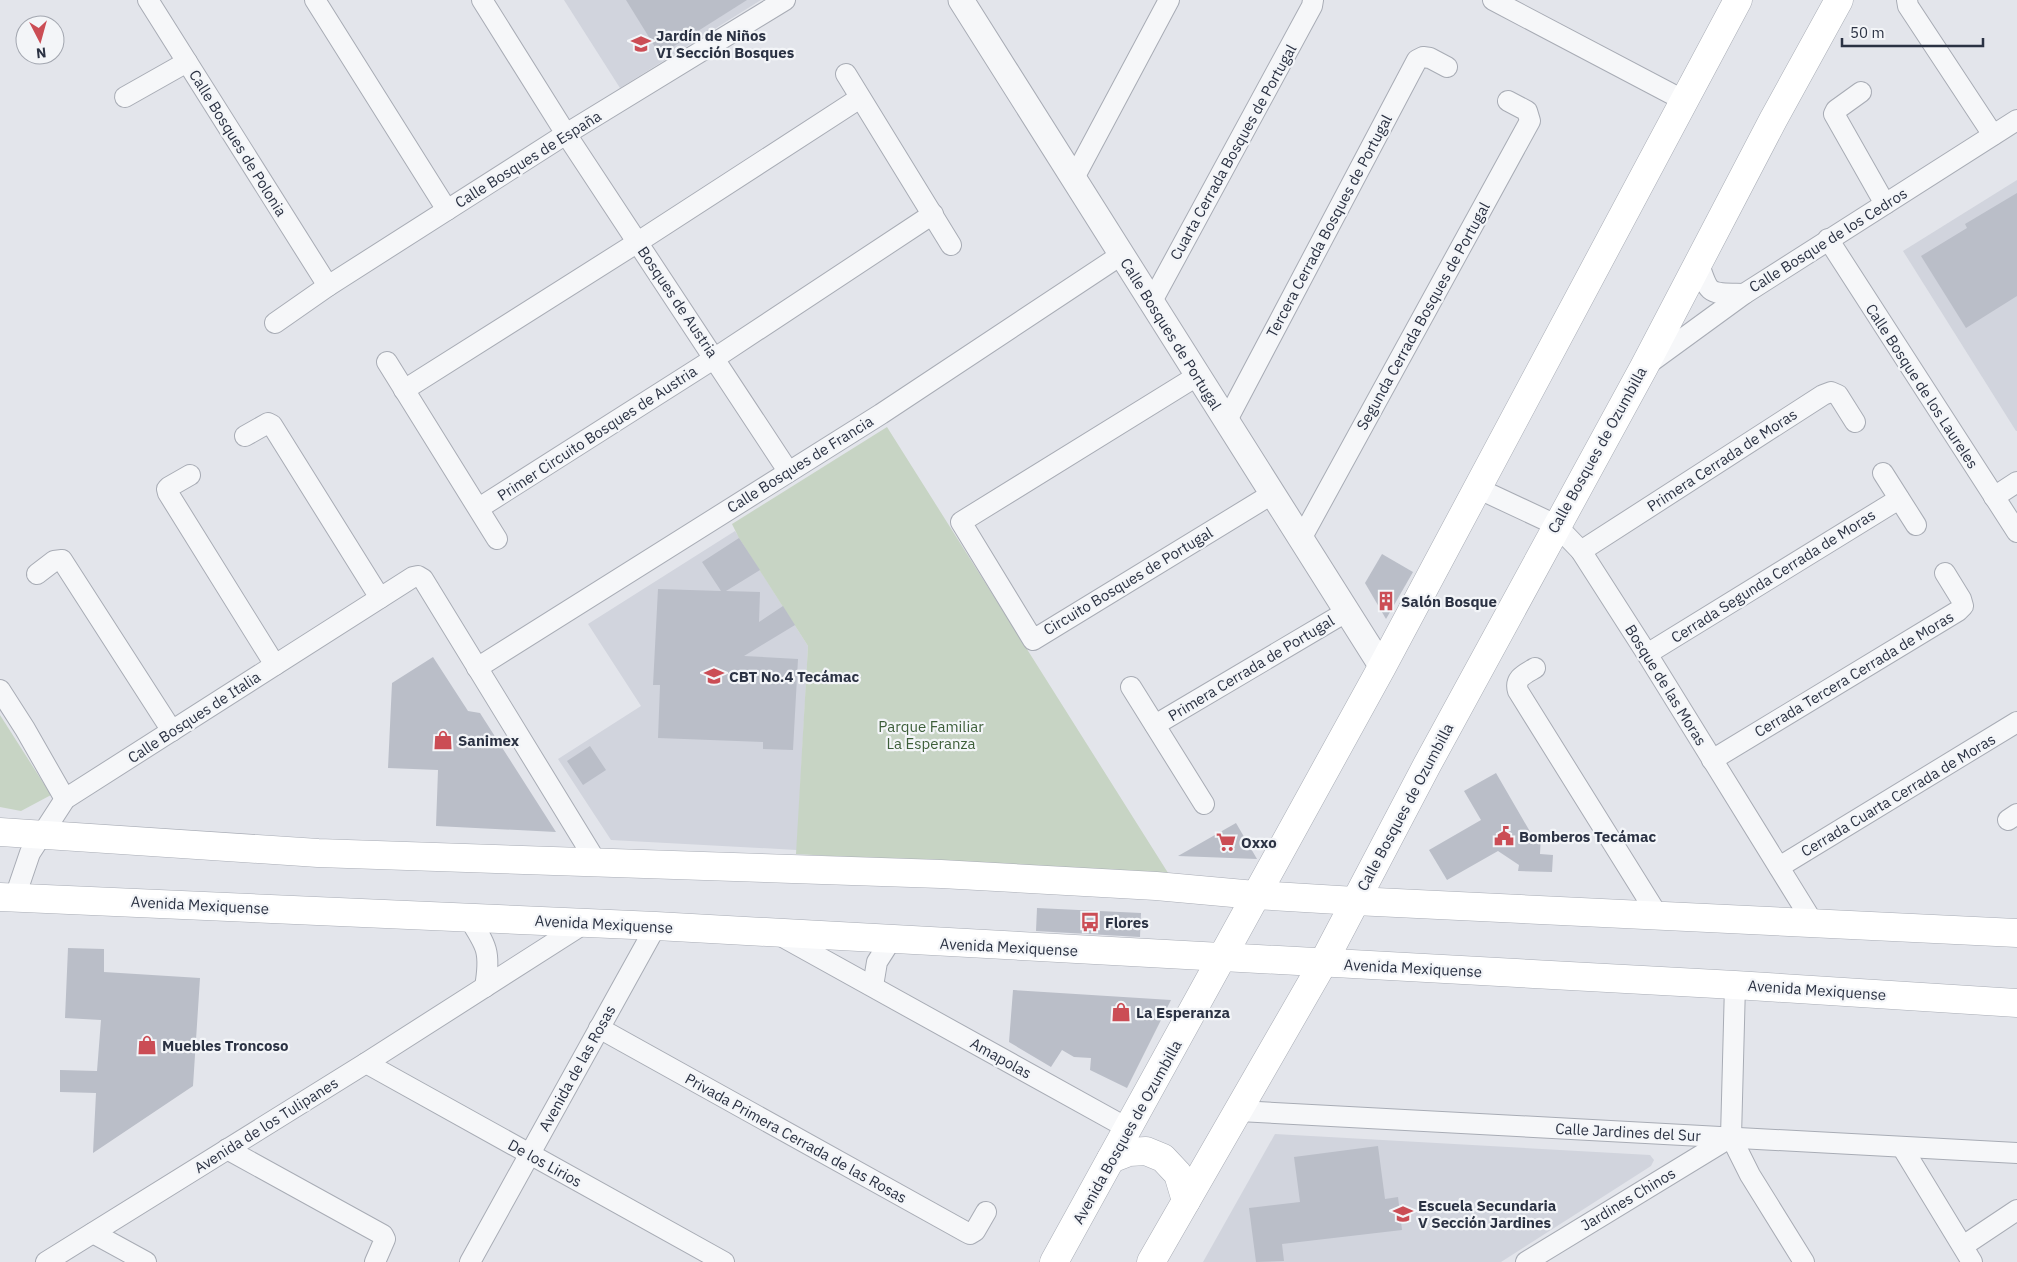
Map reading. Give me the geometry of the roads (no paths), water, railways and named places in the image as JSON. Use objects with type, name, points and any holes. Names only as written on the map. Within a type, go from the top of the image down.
[{"type":"main road","points":[[1255,895],[1382,667],[1738,0]]},
{"type":"main road","name":"Calle Bosques de Ozumbilla","points":[[1355,901],[1556,525],[1644,367],[1698,261],[1839,0]]},
{"type":"main road","points":[[0,832],[318,852],[942,874],[1156,886],[1255,895],[1355,901],[1656,914],[1814,924],[2017,933]]},
{"type":"main road","name":"Avenida Bosques de Ozumbilla","points":[[1054,1262],[1223,958],[1255,895]]},
{"type":"main road","name":"Avenida Mexiquense","points":[[7,897],[656,926],[1735,985],[2017,1003]]},
{"type":"main road","points":[[1151,1262],[1323,963],[1355,901]]},
{"type":"main road","points":[[1111,1159],[1129,1152],[1146,1151],[1163,1158],[1178,1174],[1186,1201]]},
{"type":"street","name":"Calle Bosques de Polonia","points":[[148,0],[328,286]]},
{"type":"street","points":[[315,0],[447,210]]},
{"type":"street","name":"Bosques de Austria","points":[[482,0],[566,134],[788,471]]},
{"type":"street","name":"Calle Bosques de España","points":[[275,323],[328,286],[566,134],[785,0]]},
{"type":"street","name":"Calle Bosques de Portugal","points":[[961,0],[1382,667]]},
{"type":"street","points":[[1074,178],[1169,0]]},
{"type":"street","name":"Cuarta Cerrada Bosques de Portugal","points":[[1151,302],[1312,6],[1313,0]]},
{"type":"street","points":[[1493,0],[1683,100]]},
{"type":"street","points":[[1907,0],[1908,6],[1993,135]]},
{"type":"street","name":"Tercera Cerrada Bosques de Portugal","points":[[1226,422],[1417,60],[1423,57],[1430,58],[1447,67]]},
{"type":"street","points":[[125,97],[187,62]]},
{"type":"street","points":[[846,74],[951,245]]},
{"type":"street","points":[[1861,92],[1836,110],[1834,114],[1885,204]]},
{"type":"street","points":[[404,390],[638,242],[860,98]]},
{"type":"street","name":"Segunda Cerrada Bosques de Portugal","points":[[1301,539],[1530,120],[1527,111],[1508,101]]},
{"type":"street","name":"Calle Bosque de los Cedros","points":[[1644,367],[1744,294],[2017,120]]},
{"type":"street","name":"Primer Circuito Bosques de Austria","points":[[479,508],[715,358],[933,214]]},
{"type":"street","name":"Calle Bosque de los Laureles","points":[[1828,239],[2017,532]]},
{"type":"street","name":"Calle Bosques de Francia","points":[[477,668],[880,414],[1121,255]]},
{"type":"street","points":[[1698,261],[1706,286],[1711,290],[1720,293],[1744,294]]},
{"type":"street","points":[[387,362],[497,539]]},
{"type":"street","name":"Circuito Bosques de Portugal","points":[[1197,376],[961,522],[1033,640],[1272,494]]},
{"type":"street","name":"Primera Cerrada de Moras","points":[[1581,551],[1823,395],[1831,392],[1838,395],[1855,422]]},
{"type":"street","points":[[245,436],[268,423],[272,425],[380,598]]},
{"type":"street","points":[[1883,472],[1916,525]]},
{"type":"street","points":[[190,475],[169,487],[167,489],[168,493],[275,665]]},
{"type":"street","points":[[1994,497],[2017,482]]},
{"type":"street","name":"Bosque de las Moras","points":[[1477,488],[1556,525],[1581,551],[1814,924]]},
{"type":"street","name":"Cerrada Segunda Cerrada de Moras","points":[[1647,654],[1899,498]]},
{"type":"street","points":[[38,574],[54,561],[62,560],[172,731]]},
{"type":"street","name":"Cerrada Tercera Cerrada de Moras","points":[[1712,760],[1958,611],[1963,606],[1961,599],[1945,573]]},
{"type":"street","name":"Calle Bosques de Italia","points":[[7,897],[30,853],[65,799],[413,577],[418,576],[423,579],[477,668]]},
{"type":"street","name":"Primera Cerrada de Portugal","points":[[1155,725],[1346,612]]},
{"type":"street","points":[[477,668],[597,863]]},
{"type":"street","points":[[1535,668],[1518,679],[1516,685],[1518,691],[1656,914]]},
{"type":"street","name":"Primera Cerrada de Portugal","points":[[1131,687],[1204,804]]},
{"type":"street","points":[[0,690],[25,728],[65,799]]},
{"type":"street","name":"Cerrada Cuarta Cerrada de Moras","points":[[1780,867],[2017,722]]},
{"type":"street","points":[[468,917],[482,938],[488,954],[484,987]]},
{"type":"street","name":"Avenida de los Tulipanes","points":[[46,1262],[366,1063],[585,923]]},
{"type":"street","name":"Avenida de las Rosas","points":[[470,1262],[656,926]]},
{"type":"street","name":"Amapolas","points":[[779,934],[1129,1129]]},
{"type":"street","points":[[873,986],[877,962],[891,940]]},
{"type":"street","points":[[1735,985],[1731,1137],[1750,1175],[1804,1262]]},
{"type":"street","name":"Privada Primera Cerrada de las Rosas","points":[[599,1028],[970,1234],[975,1231],[986,1212]]},
{"type":"street","name":"De los Lirios","points":[[366,1063],[724,1262]]},
{"type":"street","name":"Calle Jardines del Sur","points":[[1239,1111],[2017,1153]]},
{"type":"street","name":"Jardines Chinos","points":[[1526,1262],[1731,1137]]},
{"type":"street","points":[[1902,1147],[1968,1254],[2017,1210]]},
{"type":"street","points":[[227,1149],[383,1236],[385,1239],[384,1243],[375,1262]]},
{"type":"street","points":[[93,1233],[146,1262]]},
{"type":"place","name":"Jardín de Niños VI Sección Bosques","points":[[641,44]]},
{"type":"place","name":"Salón Bosque","points":[[1386,601]]},
{"type":"place","name":"CBT No.4 Tecámac","points":[[714,676]]},
{"type":"place","name":"Sanimex","points":[[443,740]]},
{"type":"place","name":"Bomberos Tecámac","points":[[1504,836]]},
{"type":"place","name":"Oxxo","points":[[1226,842]]},
{"type":"place","name":"Flores","points":[[1090,922]]},
{"type":"place","name":"La Esperanza","points":[[1121,1012]]},
{"type":"place","name":"Muebles Troncoso","points":[[147,1045]]},
{"type":"place","name":"Escuela Secundaria V Sección Jardines","points":[[1403,1214]]},
{"type":"park label","name":"Parque Familiar La Esperanza","points":[[931,734]]}]
